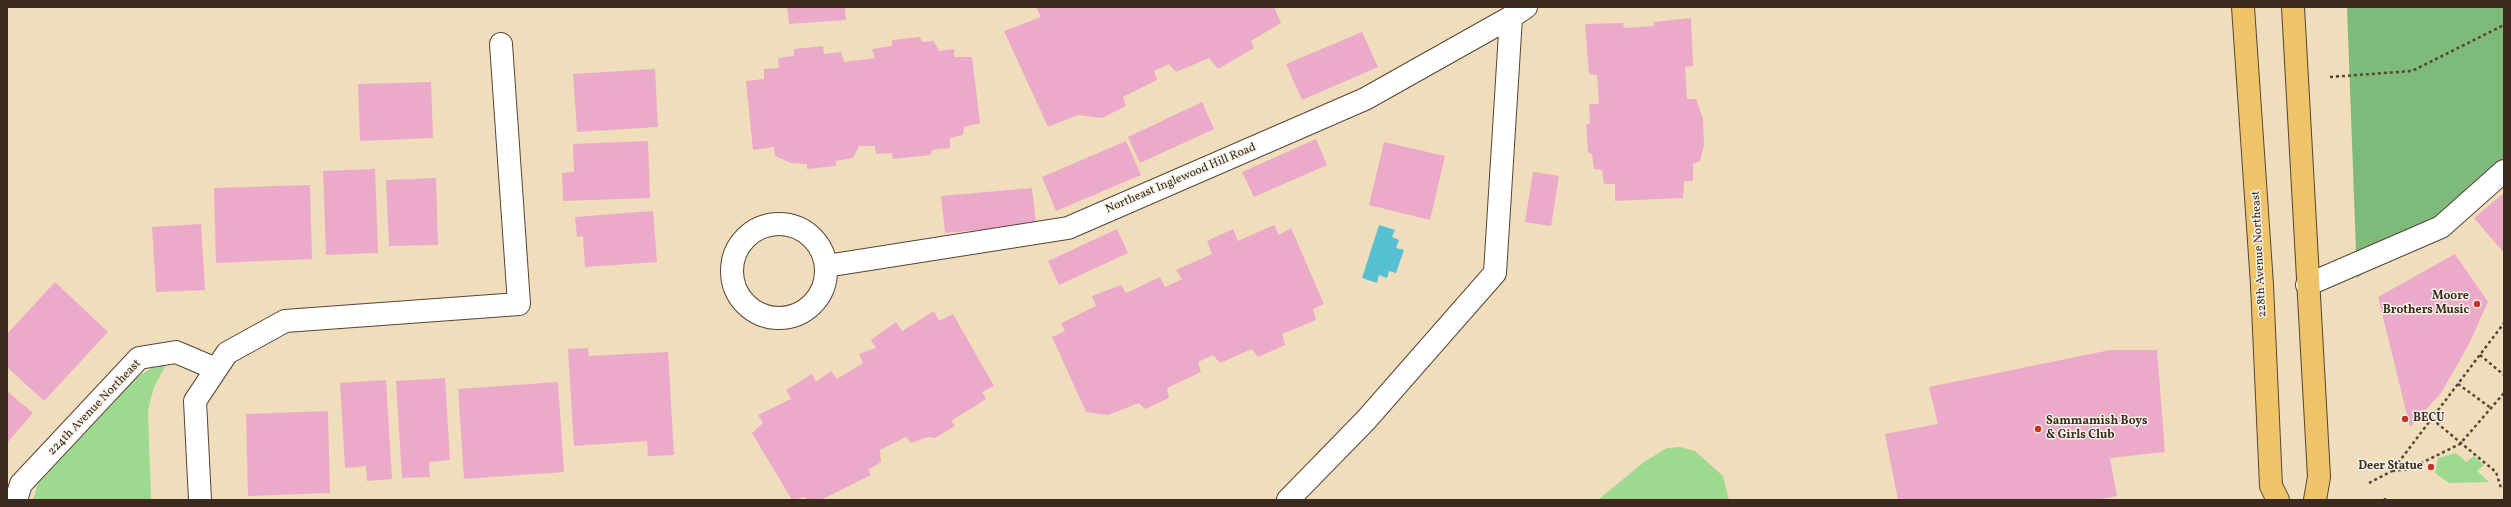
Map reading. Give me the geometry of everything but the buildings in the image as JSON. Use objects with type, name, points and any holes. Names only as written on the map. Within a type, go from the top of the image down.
[{"type":"main road","name":"228th Avenue Northeast","points":[[2244,7],[2262,278],[2272,486],[2278,500]]},
{"type":"main road","points":[[2293,7],[2307,286],[2319,478],[2315,500]]},
{"type":"street","points":[[1288,500],[1366,420],[1495,273],[1518,12]]},
{"type":"street","name":"Northeast Inglewood Hill Road","points":[[826,266],[1068,228],[1365,98],[1518,12]]},
{"type":"street","points":[[200,500],[195,401],[228,352],[285,321],[519,304],[501,44]]},
{"type":"street","points":[[2307,286],[2440,227],[2504,171]]},
{"type":"street","points":[[775,224],[790,225],[804,230],[815,240],[823,252],[826,266],[826,282],[820,295],[810,306],[798,314],[783,318],[769,317],[749,307],[735,290],[732,276],[733,260],[743,241],[760,227],[775,224]]},
{"type":"street","name":"224th Avenue Northeast","points":[[16,500],[22,484],[139,358],[176,352],[216,369]]},
{"type":"path","points":[[2330,76],[2412,71],[2504,25]]},
{"type":"path","points":[[2392,471],[2504,323]]},
{"type":"path","points":[[2480,355],[2504,375]]},
{"type":"path","points":[[2458,384],[2491,408]]},
{"type":"path","points":[[2368,483],[2392,471],[2409,469],[2460,444],[2504,393]]},
{"type":"path","points":[[2432,419],[2460,444],[2475,453],[2496,472],[2501,488]]},
{"type":"green space","points":[[2347,7],[2504,7],[2504,163],[2357,278]]},
{"type":"green space","points":[[166,365],[154,387],[148,410],[151,500],[33,500],[38,484],[137,377],[155,366]]},
{"type":"green space","points":[[1680,447],[1695,451],[1723,476],[1729,500],[1598,500],[1644,462],[1667,448]]},
{"type":"green space","points":[[2456,453],[2466,462],[2474,456],[2484,465],[2477,471],[2489,482],[2449,483],[2435,473],[2438,458]]},
{"type":"water","points":[[1379,225],[1395,230],[1392,237],[1399,240],[1396,248],[1404,250],[1396,273],[1389,271],[1387,278],[1379,275],[1377,283],[1362,278]]},
{"type":"place","name":"Moore Brothers Music","points":[[2477,304]]},
{"type":"place","name":"BECU","points":[[2405,419]]},
{"type":"place","name":"Sammamish Boys & Girls Club","points":[[2038,429]]},
{"type":"place","name":"Deer Statue","points":[[2431,467]]}]
